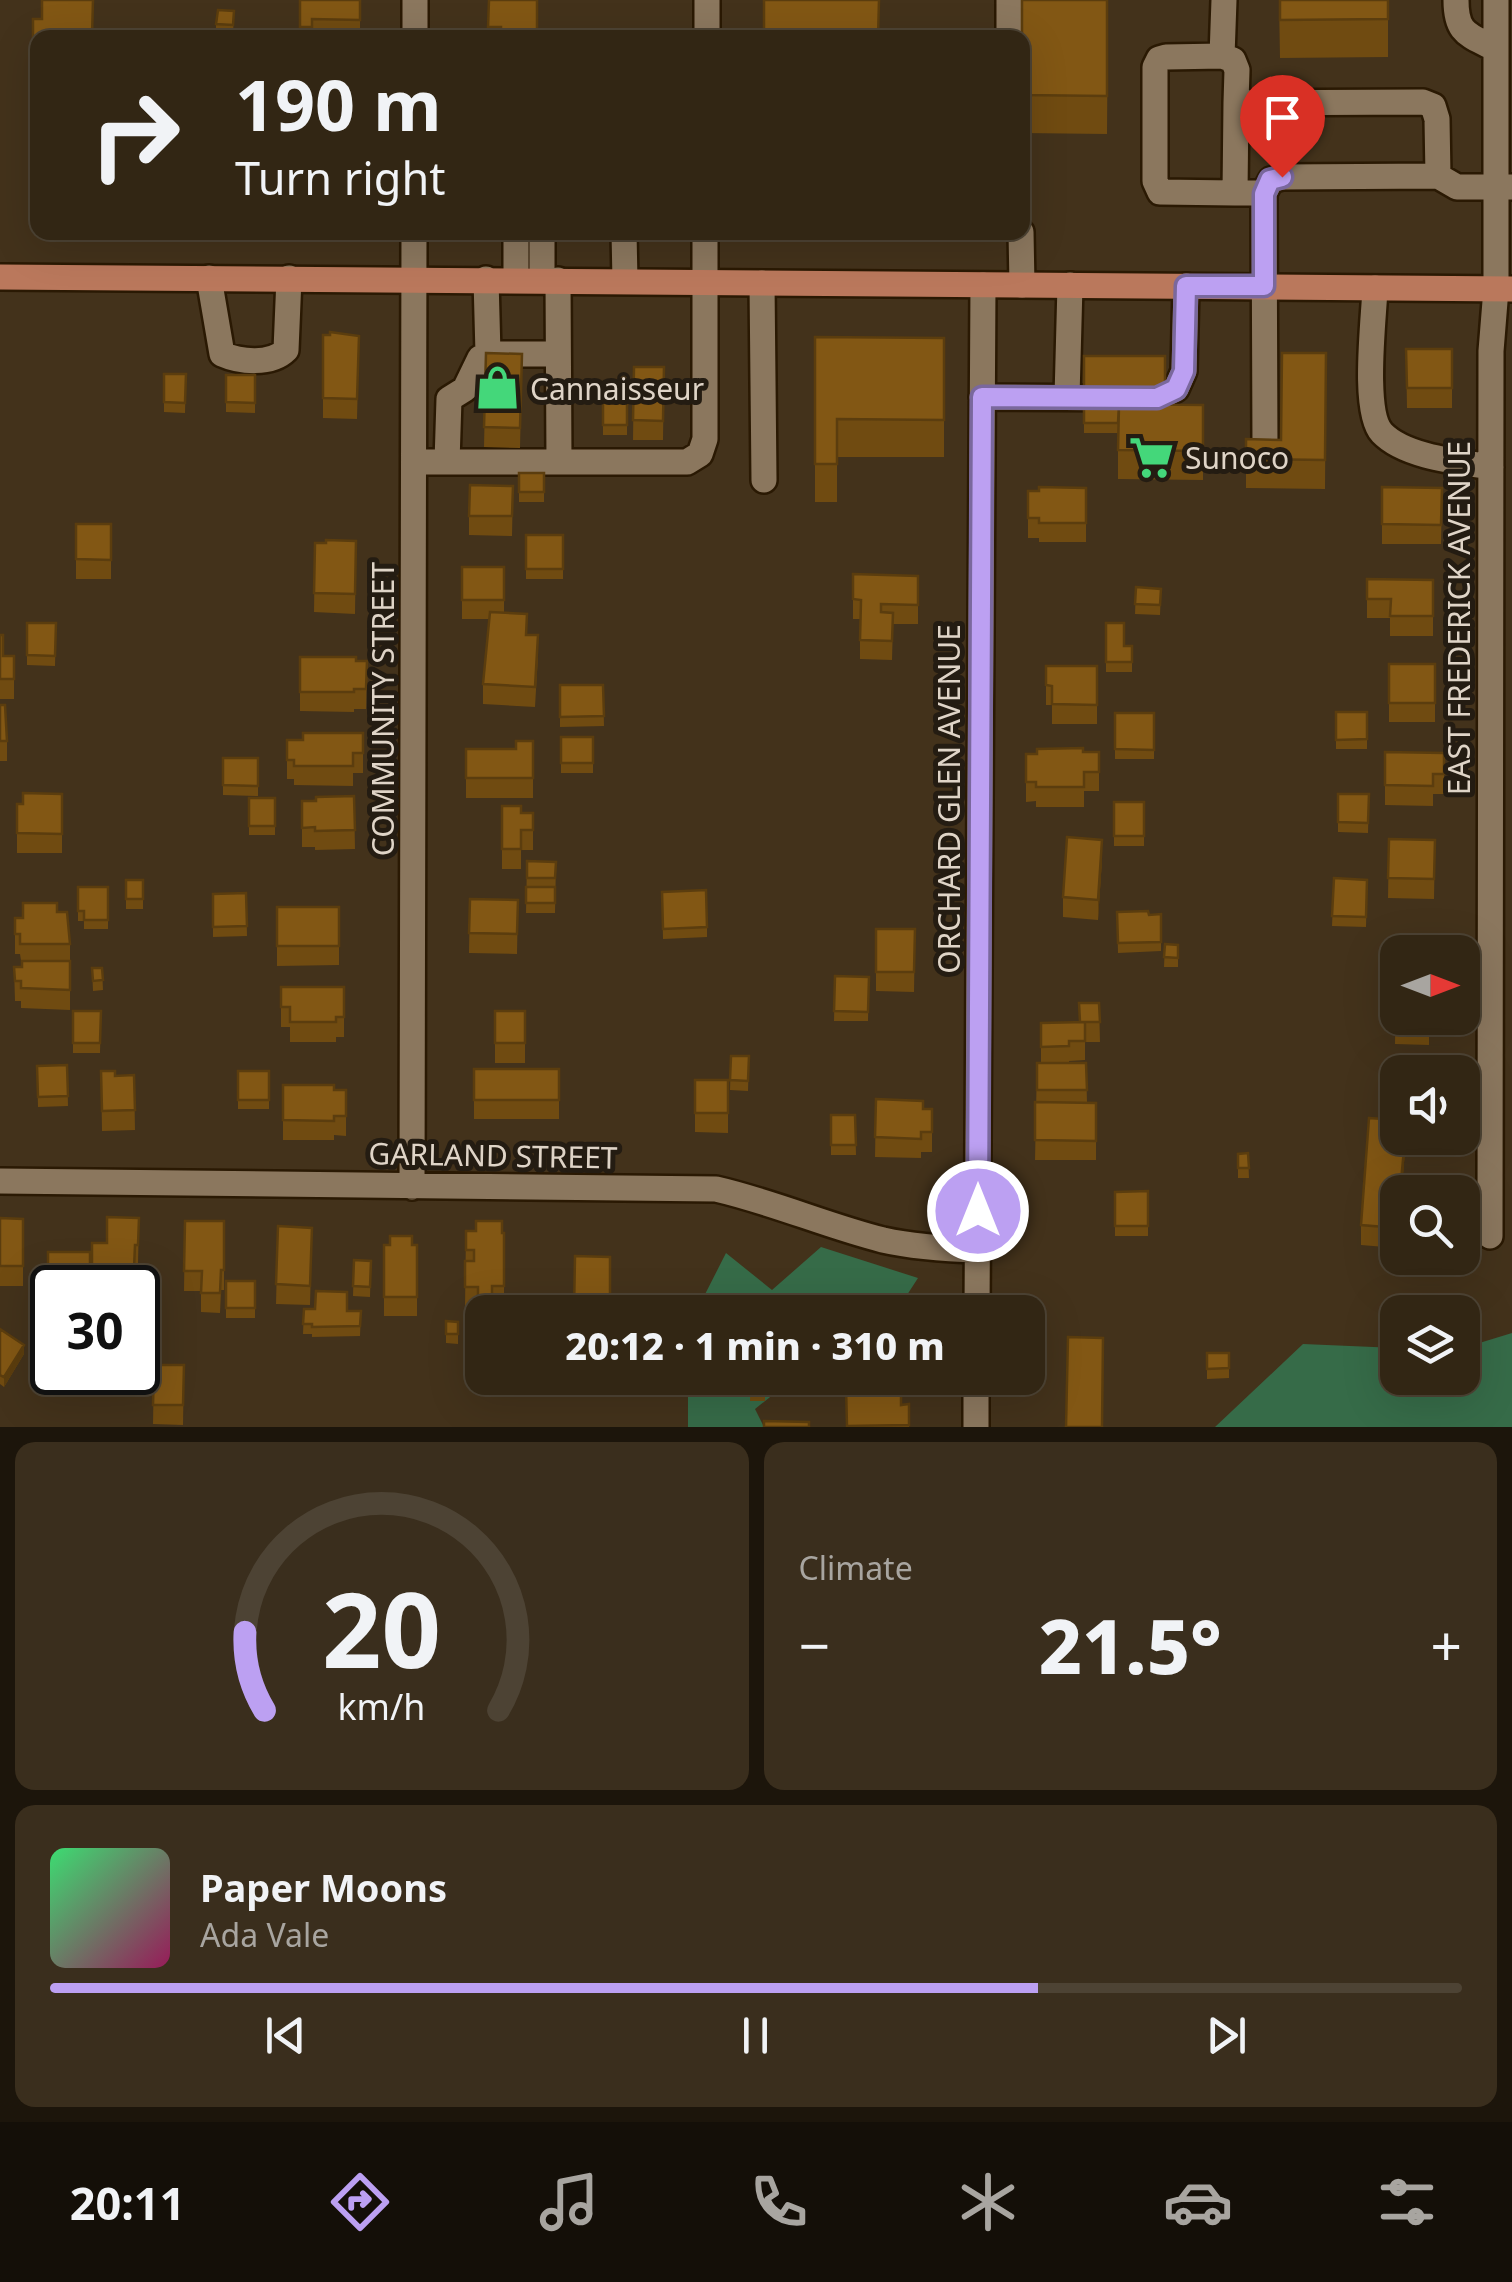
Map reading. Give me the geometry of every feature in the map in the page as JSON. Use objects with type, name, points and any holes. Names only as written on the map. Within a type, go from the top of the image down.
[{"type":"main road","points":[[0,277],[1504,289]]},
{"type":"street","points":[[414,30],[415,0]]},
{"type":"street","points":[[706,30],[707,0]]},
{"type":"street","points":[[1009,0],[1009,30]]},
{"type":"street","points":[[1222,56],[1224,0]]},
{"type":"street","points":[[1456,0],[1460,30],[1495,49]]},
{"type":"street","name":"EAST FREDERICK AVENUE","points":[[1490,1236],[1491,351],[1504,289],[1496,0]]},
{"type":"street","points":[[1236,194],[1237,70],[1233,60],[1222,56],[1159,59],[1155,67],[1155,182],[1160,192],[1169,194],[1236,194],[1264,194]]},
{"type":"street","points":[[1236,102],[1423,102],[1433,106],[1437,118],[1438,176]]},
{"type":"street","points":[[1265,449],[1264,194],[1270,180],[1438,176],[1457,187],[1503,187]]},
{"type":"street","name":"COMMUNITY STREET","points":[[412,1186],[414,240]]},
{"type":"street","points":[[520,240],[539,280],[558,354],[559,462]]},
{"type":"street","points":[[539,280],[542,240]]},
{"type":"street","points":[[624,240],[625,281]]},
{"type":"street","points":[[415,462],[686,462],[700,454],[705,439],[705,240]]},
{"type":"street","points":[[1021,240],[1022,285]]},
{"type":"street","points":[[208,278],[222,354],[266,360],[278,358],[286,350],[289,278]]},
{"type":"street","points":[[486,280],[488,354]]},
{"type":"street","points":[[762,282],[764,480]]},
{"type":"street","name":"ORCHARD GLEN AVENUE","points":[[977,1295],[983,285]]},
{"type":"street","points":[[1067,397],[1070,285]]},
{"type":"street","points":[[982,397],[1157,398],[1176,389],[1184,371],[1186,286]]},
{"type":"street","points":[[1375,288],[1372,409],[1381,432],[1420,455],[1491,467]]},
{"type":"street","points":[[447,462],[450,400],[465,390],[480,358],[488,354],[558,354]]},
{"type":"street","name":"GARLAND STREET","points":[[0,1180],[716,1189],[764,1200],[883,1240],[978,1250]]},
{"type":"street","points":[[976,1395],[976,1427]]},
{"type":"green space","points":[[821,1247],[918,1278],[907,1295],[705,1295],[726,1253],[772,1290]]},
{"type":"green space","points":[[1512,1333],[1512,1427],[1215,1427],[1303,1344],[1380,1347],[1380,1395],[1480,1395],[1480,1343]]},
{"type":"green space","points":[[688,1395],[773,1395],[755,1409],[764,1427],[688,1427]]},
{"type":"building","points":[[42,0],[93,0],[92,30],[33,30],[33,19],[42,19]]},
{"type":"building","points":[[300,0],[360,0],[360,20],[312,19],[312,27],[300,27]]},
{"type":"building","points":[[489,0],[537,0],[537,30],[488,27]]},
{"type":"building","points":[[764,0],[879,0],[878,30],[764,30]]},
{"type":"building","points":[[1022,0],[1107,0],[1107,96],[1030,95],[1030,30],[1022,30]]},
{"type":"building","points":[[1280,0],[1388,0],[1388,19],[1280,20]]},
{"type":"building","points":[[218,10],[234,11],[233,25],[216,24]]},
{"type":"building","points":[[330,332],[359,336],[357,399],[323,398],[323,335]]},
{"type":"building","points":[[815,337],[944,338],[944,420],[837,419],[837,464],[815,464]]},
{"type":"building","points":[[1406,349],[1452,349],[1452,388],[1407,388]]},
{"type":"building","points":[[486,353],[522,354],[520,428],[484,427]]},
{"type":"building","points":[[1282,353],[1326,353],[1325,460],[1246,459],[1246,439],[1281,440]]},
{"type":"building","points":[[1084,356],[1165,356],[1165,404],[1119,404],[1118,423],[1084,423]]},
{"type":"building","points":[[634,367],[664,367],[663,421],[633,420]]},
{"type":"building","points":[[164,374],[186,374],[185,403],[164,402]]},
{"type":"building","points":[[226,375],[255,375],[255,403],[226,402]]},
{"type":"building","points":[[603,398],[627,399],[627,425],[603,425]]},
{"type":"building","points":[[1119,404],[1203,405],[1203,451],[1118,450]]},
{"type":"building","points":[[519,473],[544,473],[544,492],[519,492]]},
{"type":"building","points":[[470,485],[513,486],[512,516],[469,516]]},
{"type":"building","points":[[1039,487],[1086,488],[1086,523],[1039,523],[1039,518],[1028,518],[1028,491],[1039,491]]},
{"type":"building","points":[[1382,487],[1442,488],[1441,525],[1382,524]]},
{"type":"building","points":[[76,524],[111,524],[111,560],[76,559]]},
{"type":"building","points":[[526,535],[563,535],[563,569],[526,569]]},
{"type":"building","points":[[356,541],[355,594],[314,593],[315,543]]},
{"type":"building","points":[[462,567],[504,567],[504,600],[462,600]]},
{"type":"building","points":[[853,574],[918,576],[918,605],[881,604],[881,612],[893,613],[892,641],[860,640],[861,600],[853,599]]},
{"type":"building","points":[[1367,579],[1433,580],[1433,616],[1390,616],[1391,599],[1367,599]]},
{"type":"building","points":[[1136,587],[1161,589],[1160,605],[1135,604]]},
{"type":"building","points":[[490,612],[527,614],[526,635],[538,635],[535,687],[483,684]]},
{"type":"building","points":[[27,623],[56,623],[55,656],[27,655]]},
{"type":"building","points":[[1106,623],[1124,623],[1124,646],[1132,646],[1132,662],[1106,662]]},
{"type":"building","points":[[0,635],[3,656],[14,656],[14,679],[0,679]]},
{"type":"building","points":[[300,657],[356,657],[356,661],[367,661],[366,689],[300,692]]},
{"type":"building","points":[[1389,664],[1435,664],[1435,703],[1389,703]]},
{"type":"building","points":[[1046,666],[1097,666],[1097,705],[1052,704]]},
{"type":"building","points":[[560,685],[603,685],[604,716],[560,717]]},
{"type":"building","points":[[0,705],[5,705],[7,741],[0,741]]},
{"type":"building","points":[[1336,712],[1367,712],[1367,739],[1336,740]]},
{"type":"building","points":[[1115,713],[1154,713],[1154,750],[1115,749]]},
{"type":"building","points":[[303,733],[363,733],[363,753],[353,753],[353,766],[294,766],[294,760],[287,760],[287,740],[303,740]]},
{"type":"building","points":[[561,737],[593,737],[593,763],[561,763]]},
{"type":"building","points":[[516,741],[533,741],[533,778],[466,778],[466,749],[516,749]]},
{"type":"building","points":[[1083,748],[1083,752],[1099,752],[1099,772],[1084,772],[1084,787],[1036,787],[1036,782],[1026,782],[1026,754],[1037,754],[1037,749]]},
{"type":"building","points":[[1385,752],[1444,753],[1444,774],[1433,774],[1433,786],[1385,785]]},
{"type":"building","points":[[223,758],[258,758],[258,786],[223,785]]},
{"type":"building","points":[[23,793],[62,794],[62,834],[17,833],[17,804],[23,804]]},
{"type":"building","points":[[1338,794],[1369,794],[1368,823],[1338,822]]},
{"type":"building","points":[[354,796],[355,830],[302,828],[302,801]]},
{"type":"building","points":[[249,798],[275,798],[275,826],[249,826]]},
{"type":"building","points":[[1114,802],[1144,802],[1144,836],[1114,836]]},
{"type":"building","points":[[502,806],[521,806],[521,813],[533,813],[533,830],[521,830],[521,849],[502,849]]},
{"type":"building","points":[[1067,837],[1102,840],[1098,900],[1063,897]]},
{"type":"building","points":[[1389,839],[1435,840],[1434,879],[1388,878]]},
{"type":"building","points":[[527,861],[556,862],[555,878],[527,878]]},
{"type":"building","points":[[1334,878],[1367,880],[1366,917],[1332,916]]},
{"type":"building","points":[[126,880],[143,880],[143,899],[126,899]]},
{"type":"building","points":[[78,887],[108,887],[108,920],[84,920],[84,911],[78,911]]},
{"type":"building","points":[[526,887],[555,887],[555,903],[526,903]]},
{"type":"building","points":[[706,890],[707,927],[663,929],[662,892]]},
{"type":"building","points":[[246,893],[247,926],[213,927],[213,894]]},
{"type":"building","points":[[470,899],[518,900],[517,934],[469,933]]},
{"type":"building","points":[[23,903],[57,903],[57,912],[67,912],[70,944],[20,944],[20,934],[15,934],[15,918],[23,918]]},
{"type":"building","points":[[277,907],[339,907],[339,946],[277,946]]},
{"type":"building","points":[[1148,911],[1149,915],[1161,914],[1161,942],[1118,943],[1117,912]]},
{"type":"building","points":[[876,929],[915,929],[914,972],[876,972]]},
{"type":"building","points":[[1165,944],[1178,945],[1178,958],[1164,957]]},
{"type":"building","points":[[22,961],[70,961],[70,990],[21,988],[21,981],[15,981],[14,967],[22,967]]},
{"type":"building","points":[[92,968],[102,968],[103,980],[93,981]]},
{"type":"building","points":[[835,976],[869,977],[868,1012],[834,1011]]},
{"type":"building","points":[[281,987],[344,987],[344,1017],[336,1017],[336,1022],[290,1022],[290,1007],[281,1007]]},
{"type":"building","points":[[1079,1003],[1099,1003],[1100,1022],[1080,1022]]},
{"type":"building","points":[[73,1011],[101,1011],[100,1043],[73,1043]]},
{"type":"building","points":[[495,1011],[525,1011],[525,1043],[495,1043]]},
{"type":"building","points":[[1085,1022],[1085,1041],[1041,1047],[1041,1023]]},
{"type":"building","points":[[731,1056],[749,1056],[748,1081],[730,1080]]},
{"type":"building","points":[[1037,1063],[1086,1063],[1087,1090],[1037,1090]]},
{"type":"building","points":[[67,1065],[68,1096],[38,1097],[37,1066]]},
{"type":"building","points":[[474,1069],[559,1069],[559,1100],[474,1100]]},
{"type":"building","points":[[101,1071],[115,1071],[115,1076],[134,1075],[135,1110],[102,1111]]},
{"type":"building","points":[[238,1071],[269,1071],[269,1100],[238,1100]]},
{"type":"building","points":[[695,1080],[728,1080],[728,1113],[695,1113]]},
{"type":"building","points":[[283,1085],[334,1085],[334,1090],[346,1090],[346,1116],[334,1116],[334,1121],[283,1120]]},
{"type":"building","points":[[876,1099],[923,1101],[923,1109],[932,1109],[932,1132],[921,1132],[921,1139],[875,1137]]},
{"type":"building","points":[[1035,1102],[1096,1103],[1096,1141],[1035,1140]]},
{"type":"building","points":[[831,1115],[855,1115],[856,1145],[831,1145]]},
{"type":"building","points":[[1369,1118],[1380,1119],[1380,1155],[1403,1155],[1402,1175],[1380,1175],[1380,1227],[1361,1225]]},
{"type":"building","points":[[1248,1153],[1249,1168],[1238,1168],[1238,1154]]},
{"type":"building","points":[[1148,1191],[1148,1226],[1115,1226],[1115,1192]]},
{"type":"building","points":[[107,1217],[139,1218],[134,1265],[92,1265],[92,1243],[107,1243]]},
{"type":"building","points":[[0,1218],[23,1219],[23,1266],[0,1266]]},
{"type":"building","points":[[185,1221],[224,1221],[220,1293],[201,1293],[202,1271],[184,1271]]},
{"type":"building","points":[[476,1221],[502,1221],[504,1286],[492,1286],[492,1295],[478,1295],[478,1287],[465,1287],[465,1261],[474,1261],[474,1250],[466,1250],[466,1231],[476,1231]]},
{"type":"building","points":[[278,1226],[312,1228],[310,1286],[276,1284]]},
{"type":"building","points":[[390,1236],[412,1236],[412,1245],[417,1245],[417,1297],[384,1297],[384,1245],[390,1245]]},
{"type":"building","points":[[48,1252],[90,1252],[90,1265],[48,1265]]},
{"type":"building","points":[[575,1256],[610,1257],[610,1295],[574,1295]]},
{"type":"building","points":[[354,1260],[371,1261],[370,1287],[353,1286]]},
{"type":"building","points":[[226,1281],[255,1281],[255,1308],[226,1308]]},
{"type":"building","points":[[316,1291],[347,1292],[347,1311],[361,1311],[360,1326],[303,1324],[304,1309],[315,1309]]},
{"type":"building","points":[[446,1321],[458,1322],[458,1334],[446,1334]]},
{"type":"building","points":[[0,1329],[24,1345],[4,1377],[0,1375]]},
{"type":"building","points":[[1068,1337],[1103,1338],[1102,1427],[1066,1427]]},
{"type":"building","points":[[1207,1353],[1229,1353],[1229,1368],[1207,1369]]},
{"type":"building","points":[[160,1365],[184,1365],[183,1405],[153,1405],[153,1395],[160,1395]]},
{"type":"building","points":[[846,1395],[901,1395],[901,1405],[909,1404],[909,1425],[847,1426]]},
{"type":"building","points":[[764,1421],[809,1422],[809,1427],[764,1427]]},
{"type":"place","name":"Cannaisseur","points":[[497,388]]},
{"type":"place","name":"Sunoco","points":[[1152,457]]},
{"type":"route","points":[[978,1211],[982,397],[1157,398],[1176,389],[1184,371],[1186,286],[1264,286],[1264,194],[1270,180],[1282,177]]}]
